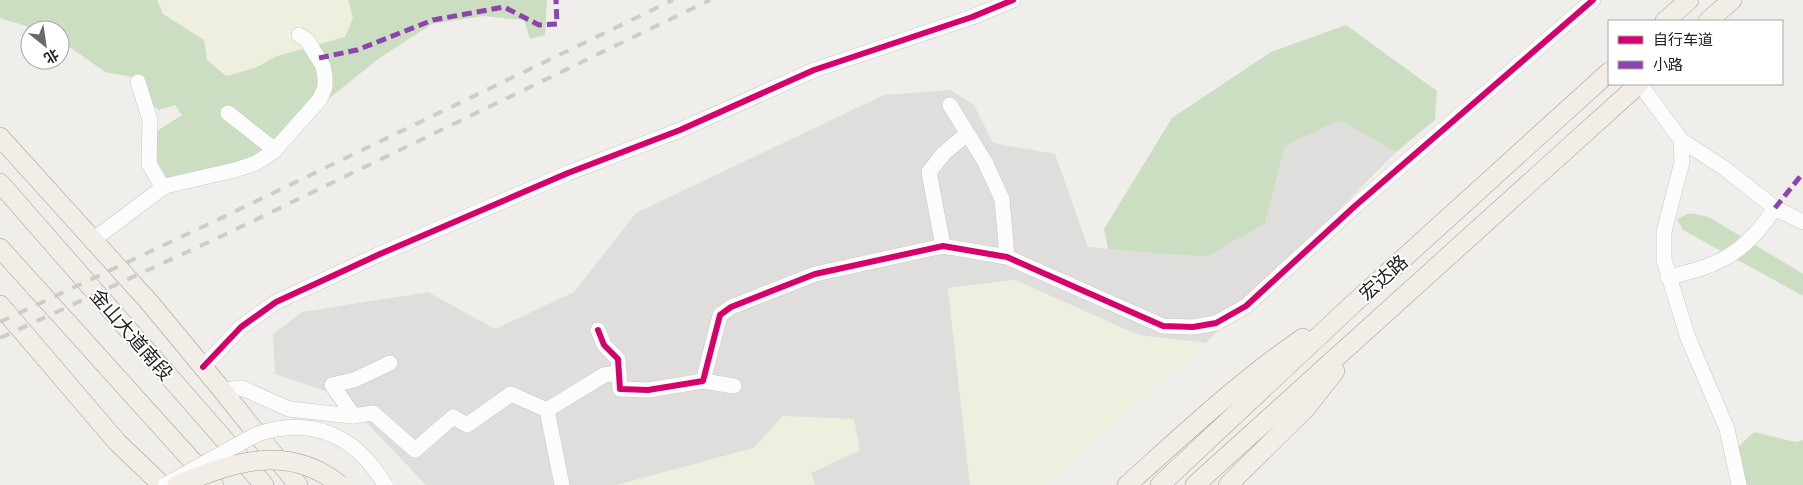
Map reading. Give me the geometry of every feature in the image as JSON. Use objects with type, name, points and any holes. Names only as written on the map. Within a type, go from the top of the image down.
[{"type":"main road","points":[[1666,20],[1689,0]]},
{"type":"main road","points":[[1709,20],[1732,0]]},
{"type":"main road","name":"宏达路","points":[[1160,485],[1352,305],[1608,73]]},
{"type":"main road","name":"宏达路","points":[[1195,485],[1639,85]]},
{"type":"main road","points":[[0,137],[150,303],[298,485]]},
{"type":"main road","name":"金山大道南段","points":[[0,183],[264,485]]},
{"type":"main road","name":"金山大道南段","points":[[0,248],[214,485]]},
{"type":"main road","points":[[1127,485],[1192,427],[1276,357],[1352,305]]},
{"type":"main road","points":[[0,306],[117,442],[163,485]]},
{"type":"main road","points":[[1228,485],[1305,409],[1369,328]]},
{"type":"main road","points":[[177,485],[214,470],[250,460],[264,459],[286,461],[307,466],[321,472],[340,485]]},
{"type":"street","points":[[203,367],[241,327],[276,302],[380,254],[568,173],[680,130],[814,70],[972,17],[1013,0]]},
{"type":"street","points":[[703,380],[720,315],[731,307],[815,274],[943,246],[1007,257],[1163,326],[1193,327],[1216,323],[1246,306],[1354,206],[1593,0]]},
{"type":"street","points":[[93,240],[162,188],[256,163],[275,150],[320,99],[325,87],[323,66],[307,40],[299,35]]},
{"type":"street","points":[[138,82],[150,120],[150,164],[162,188]]},
{"type":"street","points":[[1641,85],[1681,140],[1724,168],[1774,208],[1803,222]]},
{"type":"street","points":[[950,105],[985,162],[1002,199],[1007,257]]},
{"type":"street","points":[[228,113],[275,150]]},
{"type":"street","points":[[943,246],[928,172],[944,153],[967,134]]},
{"type":"street","points":[[1681,140],[1682,162],[1664,232],[1664,260],[1688,338],[1727,429],[1739,485]]},
{"type":"street","points":[[1668,277],[1695,272],[1724,260],[1761,229],[1774,208]]},
{"type":"street","points":[[598,330],[604,345],[618,359],[620,389],[648,390],[703,380],[734,386]]},
{"type":"street","points":[[354,416],[332,385],[354,380],[390,363]]},
{"type":"street","points":[[547,410],[604,375],[619,373]]},
{"type":"street","points":[[222,390],[242,388],[289,409],[354,416],[373,413],[415,450],[453,417],[467,425],[511,394],[547,410]]},
{"type":"street","points":[[547,410],[562,482]]},
{"type":"street","points":[[163,485],[255,435],[291,427],[316,429],[341,438],[363,454],[372,464],[385,485]]},
{"type":"shaded area","points":[[951,90],[974,105],[993,143],[1055,154],[1088,247],[1206,257],[1265,224],[1285,146],[1340,120],[1396,152],[1206,343],[1138,335],[1015,280],[948,288],[970,485],[815,485],[811,473],[860,450],[783,416],[754,448],[617,485],[426,485],[341,396],[275,374],[273,334],[302,312],[428,292],[495,329],[574,292],[636,213],[884,95]]},
{"type":"green space","points":[[0,0],[157,0],[163,14],[204,40],[207,60],[226,76],[255,68],[277,56],[345,37],[353,18],[348,0],[547,0],[545,35],[530,39],[524,20],[483,16],[432,24],[378,59],[258,156],[222,168],[168,180],[157,161],[157,131],[182,115],[175,105],[159,110],[151,104],[138,78],[105,72],[70,47],[70,20],[20,20],[20,24],[0,18]]},
{"type":"green space","points":[[157,0],[348,0],[353,17],[345,37],[277,56],[255,68],[226,77],[207,60],[204,40],[163,14]]},
{"type":"green space","points":[[1346,25],[1437,91],[1435,120],[1396,152],[1340,120],[1285,146],[1265,224],[1206,257],[1108,249],[1104,229],[1172,118],[1271,52]]},
{"type":"green space","points":[[1690,213],[1709,217],[1803,274],[1803,296],[1683,230],[1677,219]]},
{"type":"green space","points":[[1015,280],[1138,335],[1206,343],[1047,485],[970,485],[948,288]]},
{"type":"green space","points":[[783,416],[854,419],[860,450],[811,473],[815,485],[617,485],[754,448]]},
{"type":"green space","points":[[1754,432],[1795,442],[1803,440],[1803,485],[1748,485],[1742,477],[1736,449]]},
{"type":"railway","points":[[0,322],[213,222],[673,0]]},
{"type":"railway","points":[[0,338],[222,236],[710,0]]},
{"type":"marked path","points":[[319,58],[357,50],[433,20],[504,7],[539,25],[557,24],[556,0]]},
{"type":"marked path","points":[[1775,208],[1803,173]]},
{"type":"cycle path","points":[[203,367],[241,327],[276,302],[380,254],[568,173],[680,130],[814,70],[972,17],[1013,0]]},
{"type":"cycle path","points":[[598,330],[604,345],[618,359],[620,389],[648,390],[703,381],[720,315],[731,307],[815,274],[943,246],[1007,257],[1163,326],[1193,327],[1216,323],[1246,306],[1355,206],[1593,0]]}]
